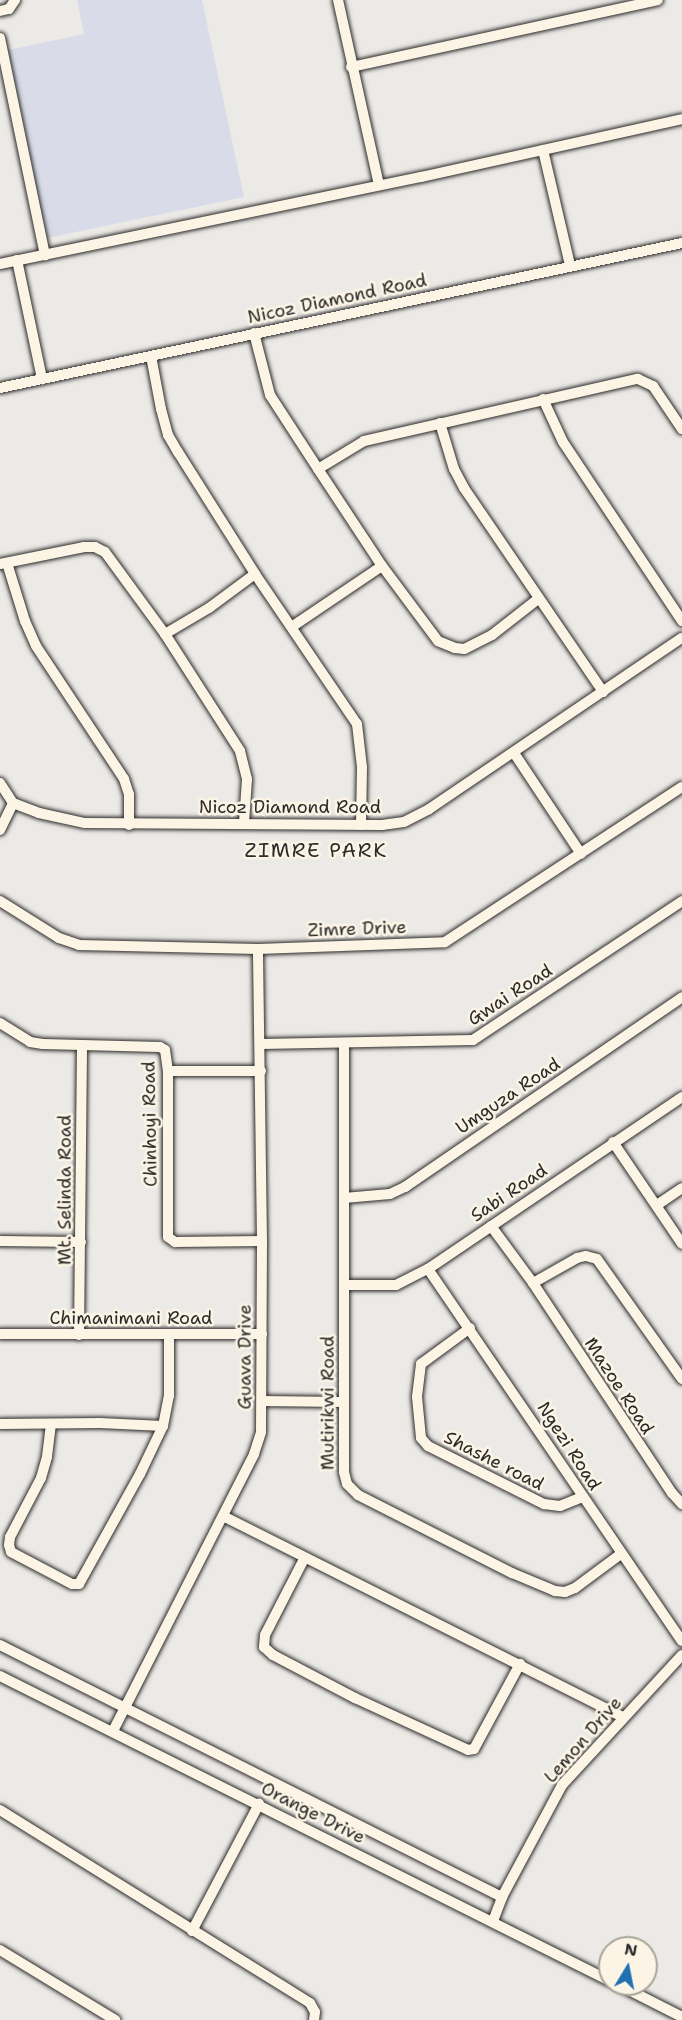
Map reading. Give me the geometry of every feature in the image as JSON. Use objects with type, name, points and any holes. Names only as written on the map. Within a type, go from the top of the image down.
[{"type":"street","points":[[0,11],[9,9],[15,0]]},
{"type":"street","points":[[338,0],[351,67],[379,185]]},
{"type":"street","points":[[351,67],[658,0]]},
{"type":"street","points":[[0,38],[45,255]]},
{"type":"street","points":[[0,264],[543,150],[682,118]]},
{"type":"street","points":[[543,150],[570,265]]},
{"type":"street","name":"Nicoz Diamond Road","points":[[0,388],[682,243]]},
{"type":"street","points":[[17,260],[42,379]]},
{"type":"street","points":[[254,333],[270,395],[382,566],[438,641],[455,648],[464,648],[492,635],[538,599]]},
{"type":"street","points":[[151,356],[168,435],[255,574],[293,626],[357,724],[362,767],[361,825]]},
{"type":"street","points":[[318,469],[364,441],[607,384],[644,381],[653,386],[682,429]]},
{"type":"street","points":[[543,399],[563,442],[682,621]]},
{"type":"street","points":[[440,423],[454,469],[464,488],[603,692]]},
{"type":"street","points":[[129,825],[129,794],[124,779],[36,646],[3,564],[95,547],[105,552],[165,634],[240,751],[247,779],[244,823]]},
{"type":"street","points":[[293,626],[382,566]]},
{"type":"street","points":[[165,634],[209,608],[255,574]]},
{"type":"street","name":"Nicoz Diamond Road","points":[[13,803],[39,813],[85,823],[129,825],[244,823],[382,825],[413,818],[514,753],[682,638]]},
{"type":"street","points":[[514,753],[581,854]]},
{"type":"street","points":[[0,783],[13,803],[0,830]]},
{"type":"street","name":"Zimre Drive","points":[[0,901],[58,938],[79,945],[258,948],[445,942],[682,787]]},
{"type":"street","name":"Gwai Road","points":[[261,1044],[473,1040],[682,901]]},
{"type":"street","name":"Guava Drive","points":[[113,1731],[259,1442],[262,1401],[262,1241],[258,948]]},
{"type":"street","name":"Umguza Road","points":[[344,1198],[390,1194],[405,1187],[682,997]]},
{"type":"street","name":"Chinhoyi Road","points":[[0,1023],[30,1042],[82,1046],[160,1047],[167,1055],[168,1071],[168,1237],[174,1242],[262,1241]]},
{"type":"street","name":"Mutirikwi Road","points":[[344,1044],[344,1476],[358,1496],[555,1591],[565,1592],[576,1588],[621,1554]]},
{"type":"street","name":"Mt. Selinda Road","points":[[79,1335],[82,1046]]},
{"type":"street","points":[[168,1071],[261,1071]]},
{"type":"street","name":"Sabi Road","points":[[344,1285],[396,1285],[428,1269],[682,1097]]},
{"type":"street","points":[[613,1142],[682,1244]]},
{"type":"street","points":[[657,1205],[682,1188]]},
{"type":"street","name":"Mazoe Road","points":[[491,1226],[533,1283],[643,1451],[682,1504]]},
{"type":"street","points":[[0,1241],[81,1242]]},
{"type":"street","points":[[533,1283],[577,1258],[586,1256],[597,1259],[682,1379]]},
{"type":"street","name":"Ngezi Road","points":[[428,1269],[682,1641]]},
{"type":"street","name":"Shashe road","points":[[470,1328],[421,1364],[417,1397],[421,1438],[428,1446],[544,1504],[560,1506],[582,1497]]},
{"type":"street","name":"Chimanimani Road","points":[[0,1334],[262,1334]]},
{"type":"street","points":[[51,1424],[47,1457],[40,1478],[10,1537],[9,1545],[11,1552],[72,1584],[83,1580],[164,1426],[169,1396],[169,1334]]},
{"type":"street","points":[[262,1401],[344,1402]]},
{"type":"street","points":[[0,1424],[164,1426]]},
{"type":"street","points":[[223,1516],[304,1559],[623,1717]]},
{"type":"street","points":[[304,1559],[265,1635],[264,1647],[273,1656],[366,1703],[468,1750],[474,1749],[520,1664]]},
{"type":"street","points":[[0,1645],[502,1897]]},
{"type":"street","name":"Lemon Drive","points":[[493,1921],[502,1897],[562,1785],[682,1655]]},
{"type":"street","name":"Orange Drive","points":[[0,1676],[598,1975]]},
{"type":"street","points":[[192,1931],[259,1804]]},
{"type":"street","points":[[0,1810],[310,2003],[315,2012],[314,2020]]},
{"type":"street","points":[[0,1950],[115,2020]]},
{"type":"street","points":[[641,1996],[682,2017]]},
{"type":"shaded area","points":[[77,0],[202,0],[244,197],[47,238],[8,50],[84,34]]},
{"type":"district","name":"ZIMRE PARK","points":[[316,850]]}]
